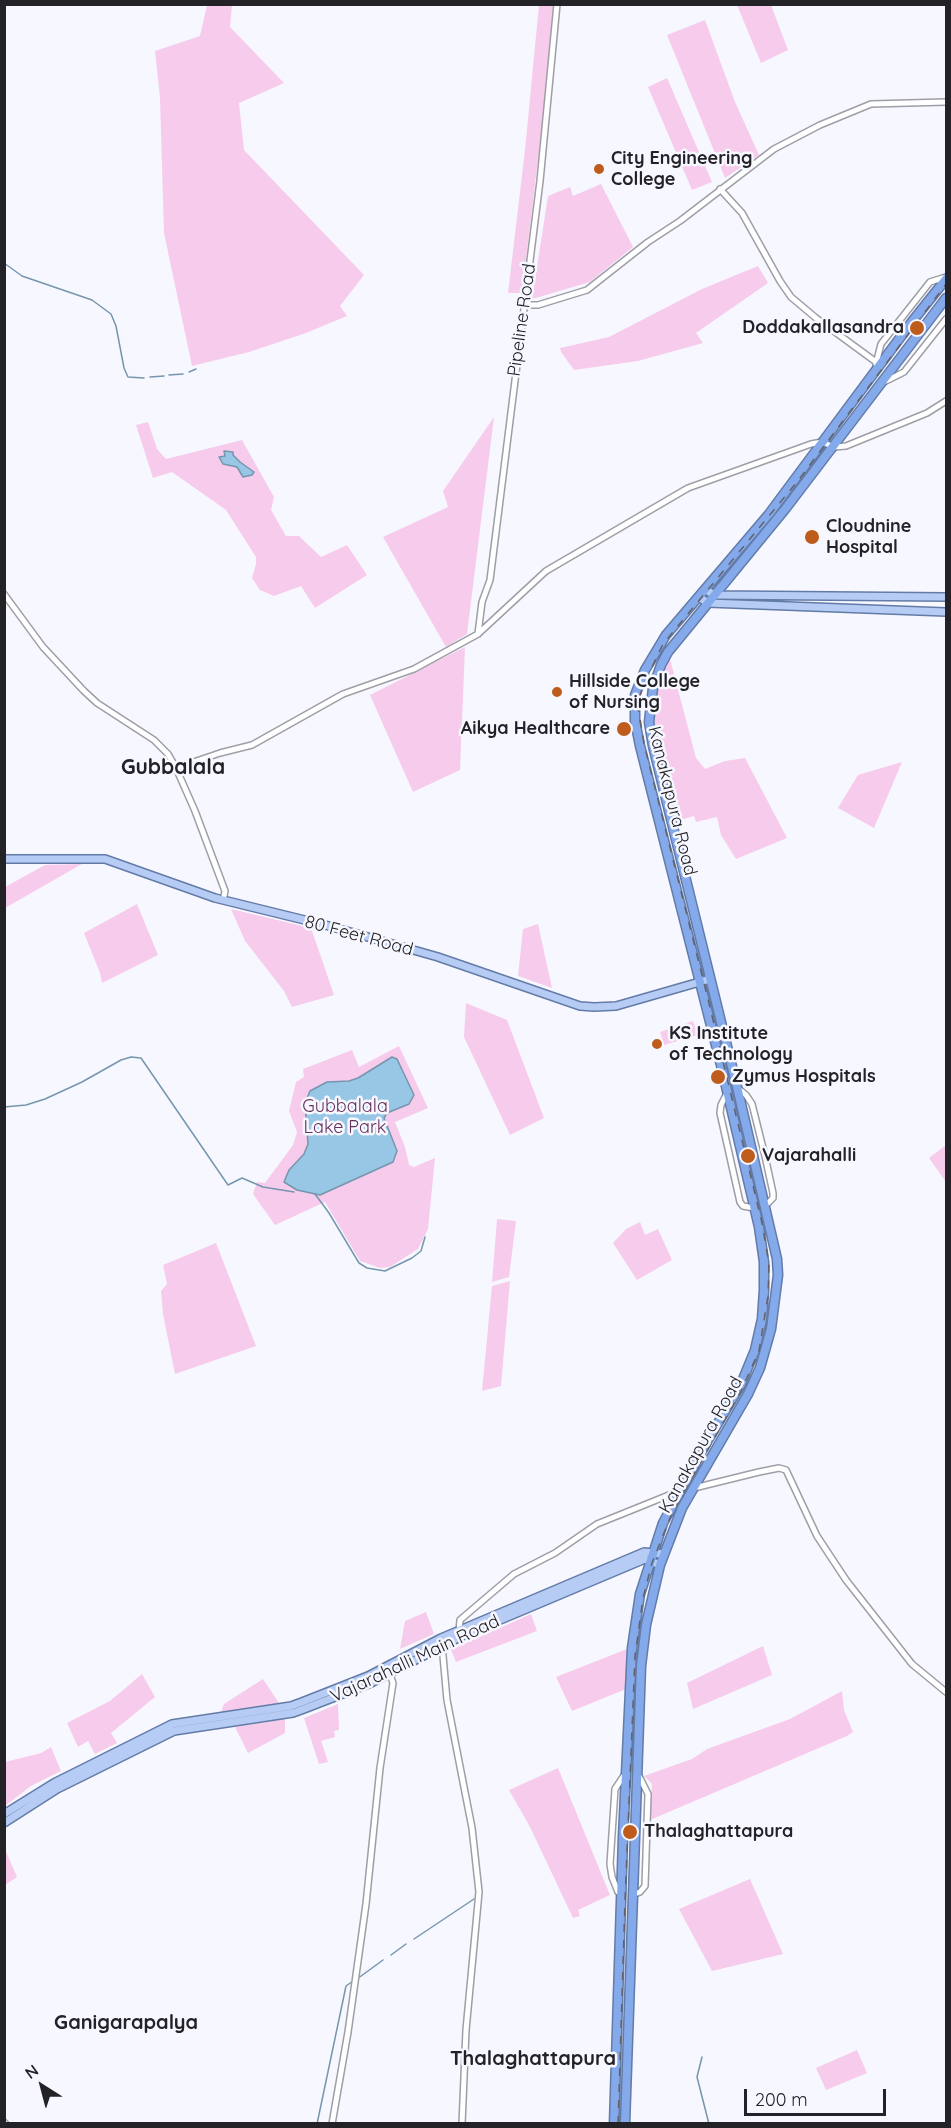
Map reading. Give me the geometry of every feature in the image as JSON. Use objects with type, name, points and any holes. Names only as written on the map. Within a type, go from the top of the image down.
[{"type":"highway","name":"Kanakapura Road","points":[[614,2124],[632,1648],[640,1594],[663,1523],[741,1384],[756,1350],[762,1319],[765,1272],[755,1210],[727,1092],[640,746],[635,721],[635,703],[639,685],[657,647],[769,514],[946,278]]},
{"type":"highway","name":"Kanakapura Road","points":[[625,2124],[643,1642],[663,1554],[682,1508],[753,1385],[767,1347],[775,1309],[778,1275],[777,1259],[738,1090],[662,788],[649,722],[653,688],[664,658],[834,447],[946,298]]},
{"type":"highway","points":[[755,1210],[765,1207]]},
{"type":"highway","points":[[627,1760],[638,1761]]},
{"type":"main road","points":[[705,589],[714,595],[946,597]]},
{"type":"main road","points":[[699,597],[708,603],[946,612]]},
{"type":"main road","name":"80 Feet Road","points":[[4,857],[106,856],[461,963],[587,1007],[616,1006],[710,977]]},
{"type":"main road","name":"80 Feet Road","points":[[4,857],[105,859],[214,898],[329,926],[461,963]]},
{"type":"main road","points":[[651,1556],[663,1554]]},
{"type":"main road","points":[[651,1556],[660,1565]]},
{"type":"main road","name":"Vajarahalli Main Road","points":[[4,1814],[54,1783],[172,1724],[291,1706],[389,1668],[459,1633],[651,1556]]},
{"type":"main road","name":"Vajarahalli Main Road","points":[[4,1822],[57,1789],[174,1731],[292,1713],[371,1683],[389,1668]]},
{"type":"street","name":"Pipeline Road","points":[[478,634],[482,602],[490,580],[525,301],[557,4]]},
{"type":"street","points":[[525,301],[530,305],[538,305],[587,290],[774,149],[861,107],[876,103],[946,102]]},
{"type":"street","points":[[720,189],[742,213],[791,297],[876,362]]},
{"type":"street","name":"Kanakapura Road","points":[[872,374],[881,344],[930,282],[946,278]]},
{"type":"street","name":"Kanakapura Road","points":[[880,386],[904,372],[946,319]]},
{"type":"street","points":[[176,768],[258,742],[343,694],[414,669],[478,634],[546,571],[688,488],[792,450],[822,442],[834,447],[846,446],[927,413],[946,401]]},
{"type":"street","points":[[4,594],[43,646],[84,692],[163,748],[176,768],[225,893]]},
{"type":"street","points":[[694,1488],[779,1468],[786,1470],[817,1536],[846,1580],[912,1664],[946,1692]]},
{"type":"street","points":[[459,1633],[460,1620],[514,1574],[555,1552],[597,1524],[679,1491]]},
{"type":"street","points":[[441,1641],[447,1700],[472,1828],[479,1892],[466,2030],[462,2124]]},
{"type":"street","points":[[332,2124],[366,1905],[380,1768],[393,1683],[389,1668]]},
{"type":"street","name":"Kanakapura Road","points":[[632,1895],[640,1892],[645,1886],[647,1847],[648,1794],[638,1772]]},
{"type":"green space","points":[[207,5],[232,5],[230,27],[284,83],[239,103],[244,150],[364,275],[340,306],[347,316],[306,333],[249,352],[192,366],[164,233],[160,98],[155,51],[200,36]]},
{"type":"green space","points":[[539,5],[553,5],[548,75],[522,293],[508,293],[525,150]]},
{"type":"green space","points":[[737,5],[771,5],[788,50],[761,63]]},
{"type":"green space","points":[[705,20],[735,102],[759,155],[725,178],[667,35]]},
{"type":"green space","points":[[667,78],[712,182],[692,190],[648,87]]},
{"type":"green space","points":[[601,184],[633,247],[590,282],[532,299],[548,196],[570,187],[573,196]]},
{"type":"green space","points":[[758,266],[768,283],[696,333],[703,343],[638,361],[574,370],[561,352],[560,348],[609,337],[702,289]]},
{"type":"green space","points":[[494,417],[467,634],[446,647],[383,537],[448,507],[443,491]]},
{"type":"green space","points":[[148,422],[157,449],[166,459],[242,440],[274,497],[271,510],[286,536],[299,536],[321,557],[347,545],[367,575],[315,608],[301,586],[274,596],[260,590],[252,578],[256,557],[226,510],[172,472],[153,478],[136,425]]},
{"type":"green space","points":[[465,647],[460,770],[413,792],[370,695]]},
{"type":"green space","points":[[669,655],[696,758],[705,769],[725,761],[745,758],[787,838],[736,859],[721,835],[717,817],[696,822],[694,816],[677,821],[653,725],[654,701]]},
{"type":"green space","points":[[902,762],[874,828],[838,808],[858,775]]},
{"type":"green space","points":[[82,864],[5,908],[5,887],[45,865]]},
{"type":"green space","points":[[137,904],[158,955],[102,983],[84,933]]},
{"type":"green space","points":[[231,909],[311,928],[334,995],[292,1007],[284,991],[245,941]]},
{"type":"green space","points":[[538,924],[552,988],[518,976],[523,929]]},
{"type":"green space","points":[[466,1003],[507,1020],[544,1118],[510,1135],[464,1037]]},
{"type":"green space","points":[[693,1021],[698,1035],[664,1045],[660,1032]]},
{"type":"green space","name":"Gubbalala Lake Park","points":[[399,1046],[428,1108],[395,1122],[409,1165],[414,1167],[435,1158],[428,1229],[418,1249],[390,1267],[380,1268],[360,1261],[325,1202],[275,1225],[253,1194],[257,1182],[265,1183],[293,1145],[297,1132],[289,1111],[296,1082],[304,1077],[303,1069],[352,1050],[359,1067]]},
{"type":"green space","points":[[946,1145],[946,1182],[929,1158]]},
{"type":"green space","points":[[497,1219],[516,1221],[509,1277],[492,1282]]},
{"type":"green space","points":[[640,1222],[645,1235],[658,1229],[672,1260],[637,1280],[613,1243],[626,1229]]},
{"type":"green space","points":[[216,1243],[256,1346],[175,1374],[163,1314],[161,1291],[167,1284],[163,1265]]},
{"type":"green space","points":[[510,1281],[501,1386],[482,1391],[492,1286]]},
{"type":"green space","points":[[426,1612],[434,1634],[400,1649],[405,1621]]},
{"type":"green space","points":[[531,1614],[537,1631],[456,1662],[451,1650]]},
{"type":"green space","points":[[763,1646],[772,1675],[693,1709],[687,1683]]},
{"type":"green space","points":[[627,1649],[626,1689],[572,1711],[556,1677]]},
{"type":"green space","points":[[142,1674],[155,1697],[111,1733],[117,1743],[95,1754],[88,1741],[78,1747],[67,1723],[110,1701]]},
{"type":"green space","points":[[263,1679],[279,1703],[221,1712],[224,1704]]},
{"type":"green space","points":[[842,1691],[844,1710],[853,1732],[650,1820],[652,1784],[644,1776],[692,1759],[707,1749],[790,1719]]},
{"type":"green space","points":[[338,1704],[339,1730],[334,1731],[335,1737],[321,1741],[328,1762],[319,1764],[304,1718]]},
{"type":"green space","points":[[285,1719],[285,1733],[248,1753],[235,1727]]},
{"type":"green space","points":[[51,1747],[61,1771],[31,1786],[5,1806],[5,1762],[41,1753]]},
{"type":"green space","points":[[558,1768],[610,1895],[578,1910],[580,1916],[573,1918],[530,1827],[509,1790]]},
{"type":"green space","points":[[4,1847],[17,1877],[5,1885],[4,1885]]},
{"type":"green space","points":[[750,1879],[783,1954],[712,1971],[679,1909]]},
{"type":"green space","points":[[857,2050],[867,2073],[826,2090],[816,2068]]},
{"type":"water","points":[[224,451],[233,452],[240,462],[254,472],[252,475],[243,477],[237,467],[223,464],[219,457],[225,456]]},
{"type":"water","points":[[392,1057],[397,1059],[414,1095],[409,1104],[387,1113],[384,1118],[397,1151],[393,1162],[320,1195],[297,1190],[284,1182],[289,1170],[304,1154],[308,1144],[305,1103],[310,1091],[327,1082],[349,1081],[358,1078]]},
{"type":"waterway","points":[[4,263],[22,276],[92,300],[111,314],[128,377],[144,378]]},
{"type":"waterway","points":[[189,372],[196,369]]},
{"type":"waterway","points":[[169,375],[183,374]]},
{"type":"waterway","points":[[150,377],[164,376]]},
{"type":"waterway","points":[[4,1107],[26,1105],[45,1099],[121,1060],[131,1057],[141,1058],[228,1185],[242,1178],[263,1187],[294,1192]]},
{"type":"waterway","points":[[315,1194],[359,1263],[367,1268],[385,1271],[412,1258],[421,1251],[425,1237]]},
{"type":"waterway","points":[[414,1939],[474,1899]]},
{"type":"waterway","points":[[391,1955],[406,1944]]},
{"type":"waterway","points":[[357,1979],[383,1960]]},
{"type":"waterway","points":[[317,2124],[346,1986],[353,1981]]},
{"type":"waterway","points":[[702,2057],[697,2077],[709,2124]]},
{"type":"railway","points":[[618,2124],[635,1656],[643,1598],[652,1563],[672,1513],[741,1391],[759,1351],[768,1296],[769,1264],[762,1223],[644,744],[639,699],[663,644],[797,482],[946,284]]},
{"type":"place","name":"City Engineering College","points":[[599,169]]},
{"type":"place","name":"Doddakallasandra","points":[[917,328]]},
{"type":"place","name":"Cloudnine Hospital","points":[[812,537]]},
{"type":"place","name":"Hillside College of Nursing","points":[[557,692]]},
{"type":"place","name":"Aikya Healthcare","points":[[624,729]]},
{"type":"place","name":"KS Institute of Technology","points":[[657,1044]]},
{"type":"place","name":"Zymus Hospitals","points":[[718,1077]]},
{"type":"place","name":"Vajarahalli","points":[[748,1156]]},
{"type":"place","name":"Thalaghattapura","points":[[630,1832]]},
{"type":"district","name":"Gubbalala","points":[[173,768]]},
{"type":"district","name":"Ganigarapalya","points":[[126,2023]]},
{"type":"district","name":"Thalaghattapura","points":[[533,2059]]}]
